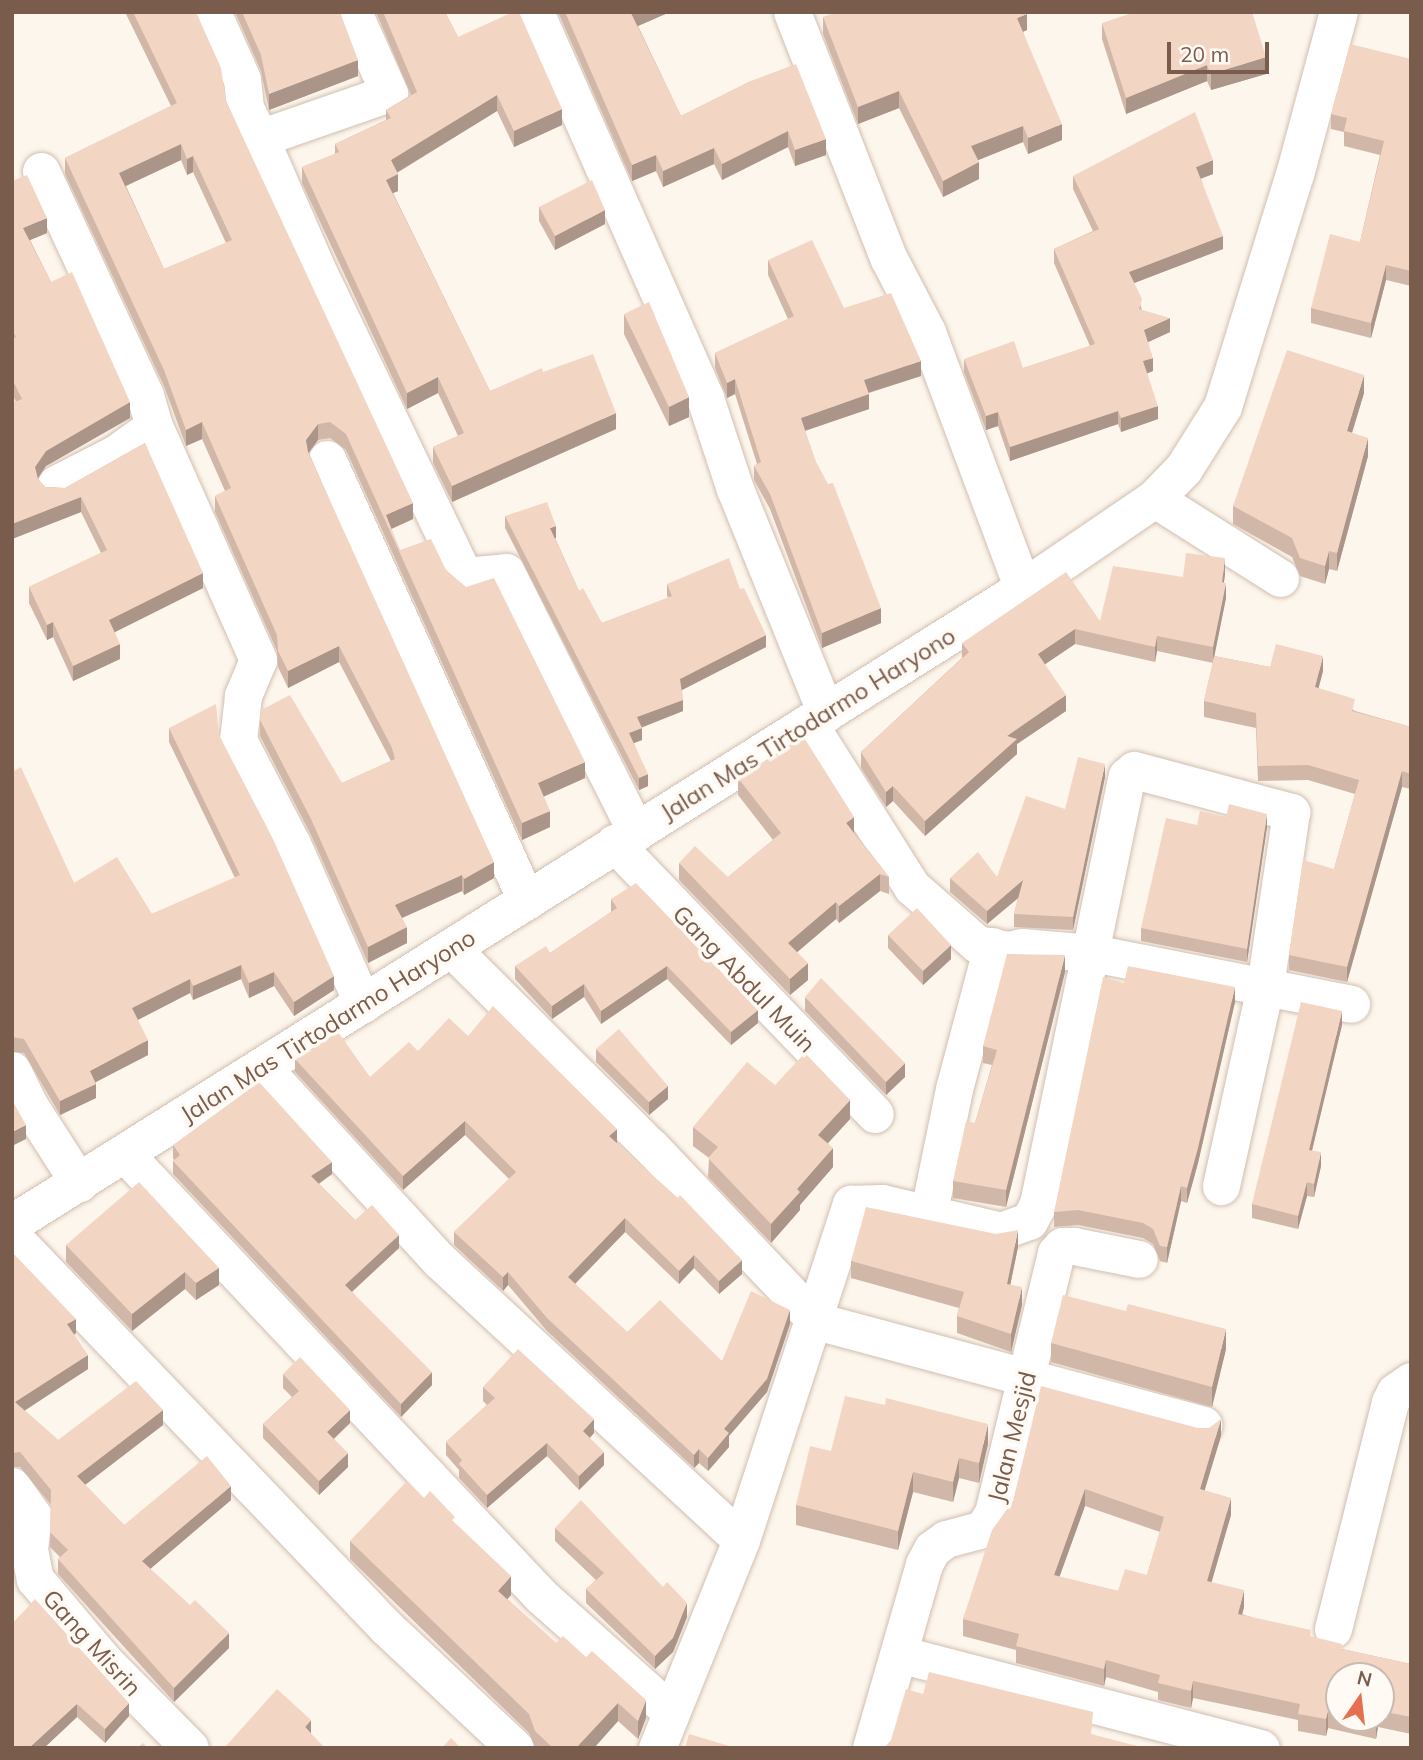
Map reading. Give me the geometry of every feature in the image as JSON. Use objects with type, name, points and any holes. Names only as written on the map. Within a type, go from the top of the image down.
[{"type":"street","points":[[212,12],[242,79],[245,108],[260,138],[389,93],[353,12]]},
{"type":"street","points":[[535,12],[705,398],[818,718],[912,887],[948,923],[977,944],[1092,953],[1351,1004]]},
{"type":"street","points":[[792,12],[889,259],[927,332],[1023,589]]},
{"type":"street","name":"Jalan Mas Tirtodarmo Haryono","points":[[12,1224],[1023,589],[1155,499],[1184,468],[1223,407],[1296,175],[1339,12]]},
{"type":"street","name":"Gang Abdul Muin","points":[[260,138],[316,267],[464,576],[506,572],[625,838],[874,1114]]},
{"type":"street","points":[[41,171],[145,396],[154,426],[258,660],[243,695],[238,740],[292,844],[363,1004]]},
{"type":"street","points":[[57,484],[115,454],[154,426]]},
{"type":"street","points":[[327,459],[527,901]]},
{"type":"street","points":[[1155,499],[1280,578]]},
{"type":"street","points":[[657,1748],[741,1540],[816,1321],[851,1204],[882,1203],[929,1211],[1001,1231],[1029,1221],[1038,1204],[1127,776],[1134,770],[1291,812],[1265,987],[1221,1186]]},
{"type":"street","points":[[929,1211],[954,1090],[992,946]]},
{"type":"street","points":[[452,948],[652,1148],[816,1321],[1025,1380],[1203,1425]]},
{"type":"street","points":[[262,1067],[440,1261],[741,1540]]},
{"type":"street","points":[[12,1070],[29,1105],[79,1183]]},
{"type":"street","points":[[125,1154],[541,1596],[670,1711]]},
{"type":"street","points":[[12,1236],[386,1627],[515,1748]]},
{"type":"street","name":"Jalan Mesjid","points":[[871,1748],[932,1549],[983,1529],[993,1513],[1056,1253],[1062,1247],[1073,1246],[1139,1259]]},
{"type":"street","points":[[1333,1629],[1390,1402],[1411,1381]]},
{"type":"street","name":"Gang Misrin","points":[[12,1486],[33,1516],[29,1549],[35,1579],[104,1661],[190,1748]]},
{"type":"street","points":[[899,1654],[1261,1748]]},
{"type":"building","points":[[133,12],[196,12],[221,68],[226,101],[413,503],[386,515],[400,550],[431,539],[446,570],[466,587],[494,578],[585,762],[538,783],[550,811],[522,823],[346,434],[330,422],[318,424],[306,440],[308,452],[494,862],[464,879],[462,875],[395,905],[407,927],[368,947],[311,819],[260,720],[261,710],[290,695],[342,783],[395,759],[392,748],[339,646],[288,671],[278,651],[277,635],[215,496],[231,488],[202,422],[186,430],[164,370],[65,158],[177,103]],"holes":[[[181,144],[187,159],[193,156],[232,240],[164,269],[119,173]]]},
{"type":"building","points":[[242,12],[340,12],[358,60],[269,94],[261,55]]},
{"type":"building","points":[[383,12],[445,12],[458,37],[513,12],[519,12],[562,109],[514,131],[497,95],[391,160],[398,174],[386,180],[490,391],[542,368],[543,372],[593,354],[616,413],[452,486],[433,447],[464,433],[438,377],[407,393],[302,167],[339,152],[335,144],[391,118],[386,110],[417,92]]},
{"type":"building","points":[[565,12],[633,12],[631,13],[681,116],[751,81],[796,64],[826,139],[795,150],[788,131],[722,164],[714,148],[663,171],[656,155],[632,165]]},
{"type":"building","points":[[837,12],[1026,12],[1027,14],[1017,18],[1062,124],[1028,138],[1023,126],[971,146],[979,162],[943,181],[899,91],[858,107],[823,17]]},
{"type":"building","points":[[1135,12],[1252,12],[1266,57],[1211,74],[1207,65],[1126,98],[1102,23]]},
{"type":"building","points":[[1350,44],[1411,59],[1411,271],[1386,265],[1371,323],[1311,308],[1330,234],[1360,242],[1384,141],[1344,131],[1347,118],[1331,114]]},
{"type":"building","points":[[1195,112],[1213,160],[1196,167],[1223,236],[1129,272],[1142,299],[1139,309],[1170,318],[1144,330],[1153,358],[1143,361],[1158,406],[1121,418],[1118,411],[1010,447],[998,412],[986,416],[964,359],[1014,341],[1023,368],[1095,344],[1054,249],[1099,229],[1073,176]]},
{"type":"building","points":[[27,175],[47,218],[23,228],[51,282],[72,272],[130,402],[46,451],[35,467],[38,479],[45,487],[65,488],[145,443],[203,573],[109,620],[120,644],[73,666],[53,622],[47,625],[29,587],[107,550],[81,497],[12,524],[12,403],[22,399],[12,379],[12,339],[16,337],[12,329],[12,181]]},
{"type":"building","points":[[592,180],[605,210],[555,236],[539,207]]},
{"type":"building","points":[[812,240],[844,308],[891,293],[921,361],[864,380],[869,394],[801,418],[815,460],[828,484],[833,483],[881,608],[822,633],[770,494],[754,466],[761,462],[735,379],[727,383],[715,353],[794,316],[768,260]]},
{"type":"building","points":[[649,302],[689,397],[669,407],[624,314]]},
{"type":"building","points":[[1287,350],[1364,375],[1347,431],[1368,438],[1337,553],[1329,551],[1325,566],[1300,558],[1292,538],[1233,506]]},
{"type":"building","points":[[547,502],[556,526],[550,528],[579,591],[583,588],[602,623],[672,596],[667,584],[729,558],[740,589],[744,588],[766,635],[680,679],[683,700],[637,717],[642,728],[629,733],[648,774],[639,778],[505,516]]},
{"type":"building","points":[[1186,553],[1225,558],[1222,582],[1226,583],[1213,647],[1157,636],[1155,647],[1075,629],[1038,654],[1066,695],[1007,736],[1017,739],[925,821],[893,786],[886,792],[861,752],[969,652],[962,643],[1066,572],[1100,621],[1113,566],[1183,577]]},
{"type":"building","points":[[1276,644],[1323,656],[1315,687],[1355,699],[1352,711],[1411,727],[1411,774],[1402,771],[1347,967],[1289,955],[1303,860],[1334,869],[1359,780],[1308,765],[1258,766],[1256,713],[1204,701],[1214,656],[1270,667]]},
{"type":"building","points":[[216,704],[219,735],[273,839],[334,976],[294,1002],[274,972],[249,983],[241,965],[193,986],[190,979],[132,1008],[148,1040],[90,1071],[96,1084],[60,1101],[24,1039],[12,1037],[12,768],[14,771],[21,767],[74,883],[117,857],[152,914],[240,875],[169,728]]},
{"type":"building","points":[[803,736],[854,817],[846,823],[889,877],[880,874],[839,906],[836,902],[788,943],[808,963],[790,979],[679,863],[695,846],[728,877],[781,833],[738,778]]},
{"type":"building","points":[[1078,757],[1105,764],[1073,917],[1014,914],[1023,880],[987,911],[950,878],[978,852],[997,877],[1026,796],[1065,809]]},
{"type":"building","points":[[1229,804],[1267,814],[1247,949],[1141,928],[1166,818],[1197,825],[1200,811],[1226,817]]},
{"type":"building","points":[[636,883],[758,1010],[731,1032],[667,966],[601,1011],[584,984],[552,1006],[515,966],[546,946],[550,953],[617,908],[611,899]]},
{"type":"building","points":[[917,908],[951,945],[923,971],[888,935]]},
{"type":"building","points":[[1007,954],[1065,955],[1006,1190],[953,1181],[966,1121],[975,1123],[997,1050],[983,1046]]},
{"type":"building","points":[[1128,966],[1235,987],[1198,1148],[1187,1188],[1181,1186],[1167,1247],[1160,1246],[1153,1229],[1143,1223],[1078,1210],[1054,1212],[1103,977],[1124,983]]},
{"type":"building","points":[[821,978],[905,1063],[886,1082],[805,997]]},
{"type":"building","points":[[1301,1002],[1342,1011],[1309,1150],[1321,1152],[1314,1184],[1307,1182],[1298,1216],[1252,1204]]},
{"type":"building","points":[[493,1006],[617,1129],[609,1136],[678,1198],[680,1195],[742,1260],[719,1281],[694,1255],[679,1271],[625,1218],[568,1277],[627,1332],[660,1300],[722,1361],[751,1291],[790,1310],[767,1379],[724,1429],[729,1433],[708,1458],[699,1449],[694,1455],[547,1318],[508,1272],[503,1277],[454,1232],[516,1172],[465,1121],[403,1176],[295,1059],[338,1032],[370,1077],[409,1042],[418,1051],[449,1018],[468,1036]]},
{"type":"building","points":[[619,1029],[668,1086],[649,1102],[596,1049]]},
{"type":"building","points":[[805,1053],[850,1100],[818,1135],[833,1148],[797,1189],[800,1192],[771,1224],[708,1158],[718,1147],[693,1127],[747,1062],[775,1085]]},
{"type":"building","points":[[259,1082],[332,1162],[311,1176],[355,1220],[372,1205],[399,1235],[345,1285],[432,1372],[401,1404],[173,1161],[180,1155],[173,1145]]},
{"type":"building","points":[[12,1100],[26,1125],[12,1132]]},
{"type":"building","points":[[139,1182],[219,1268],[196,1283],[185,1272],[132,1314],[66,1245]]},
{"type":"building","points":[[866,1207],[996,1234],[1018,1230],[1007,1284],[1022,1287],[1011,1334],[957,1316],[964,1292],[851,1261]]},
{"type":"building","points":[[12,1252],[76,1319],[67,1324],[88,1355],[15,1402],[58,1440],[136,1381],[163,1410],[77,1476],[124,1525],[207,1456],[231,1486],[142,1561],[190,1605],[195,1600],[229,1633],[174,1688],[58,1559],[68,1550],[50,1532],[51,1490],[20,1452],[12,1453]]},
{"type":"building","points":[[1063,1295],[1126,1311],[1128,1304],[1226,1329],[1212,1387],[1051,1343]]},
{"type":"building","points":[[518,1349],[594,1419],[583,1431],[604,1452],[579,1476],[547,1443],[487,1495],[459,1464],[462,1460],[446,1442],[495,1398],[483,1387]]},
{"type":"building","points":[[300,1357],[350,1410],[327,1432],[348,1453],[319,1481],[263,1424],[299,1391],[283,1374]]},
{"type":"building","points":[[1041,1386],[1198,1428],[1209,1428],[1221,1419],[1200,1489],[1231,1498],[1207,1581],[1244,1590],[1238,1614],[1311,1630],[1310,1636],[1342,1644],[1341,1649],[1411,1664],[1411,1717],[1395,1714],[1395,1662],[1325,1662],[1325,1719],[1298,1714],[1300,1704],[1193,1681],[1191,1691],[1158,1683],[1160,1675],[1106,1660],[1104,1669],[1016,1646],[1019,1634],[963,1619],[992,1530],[1013,1501]],"holes":[[[1085,1489],[1164,1517],[1147,1575],[1125,1569],[1118,1591],[1054,1575]]]},
{"type":"building","points":[[845,1396],[885,1405],[886,1398],[988,1424],[979,1463],[959,1458],[953,1482],[913,1472],[898,1531],[796,1505],[810,1446],[831,1451]]},
{"type":"building","points":[[407,1481],[424,1498],[430,1491],[455,1517],[452,1520],[511,1576],[498,1591],[556,1643],[563,1636],[586,1657],[592,1651],[646,1700],[638,1721],[618,1703],[576,1748],[553,1748],[535,1731],[529,1714],[350,1541]]},
{"type":"building","points":[[581,1500],[663,1587],[667,1582],[687,1603],[673,1638],[655,1656],[586,1589],[604,1573],[555,1528]]},
{"type":"building","points":[[35,1599],[129,1703],[105,1729],[77,1704],[29,1748],[12,1748],[12,1624]]},
{"type":"building","points":[[929,1672],[1093,1712],[1091,1734],[1145,1748],[884,1748],[891,1740],[906,1689],[923,1694]]},
{"type":"building","points":[[277,1689],[311,1720],[305,1727],[325,1748],[228,1748],[226,1746]]},
{"type":"building","points":[[689,1734],[736,1748],[685,1748]]},
{"type":"building","points":[[451,1738],[461,1748],[442,1748]]}]
